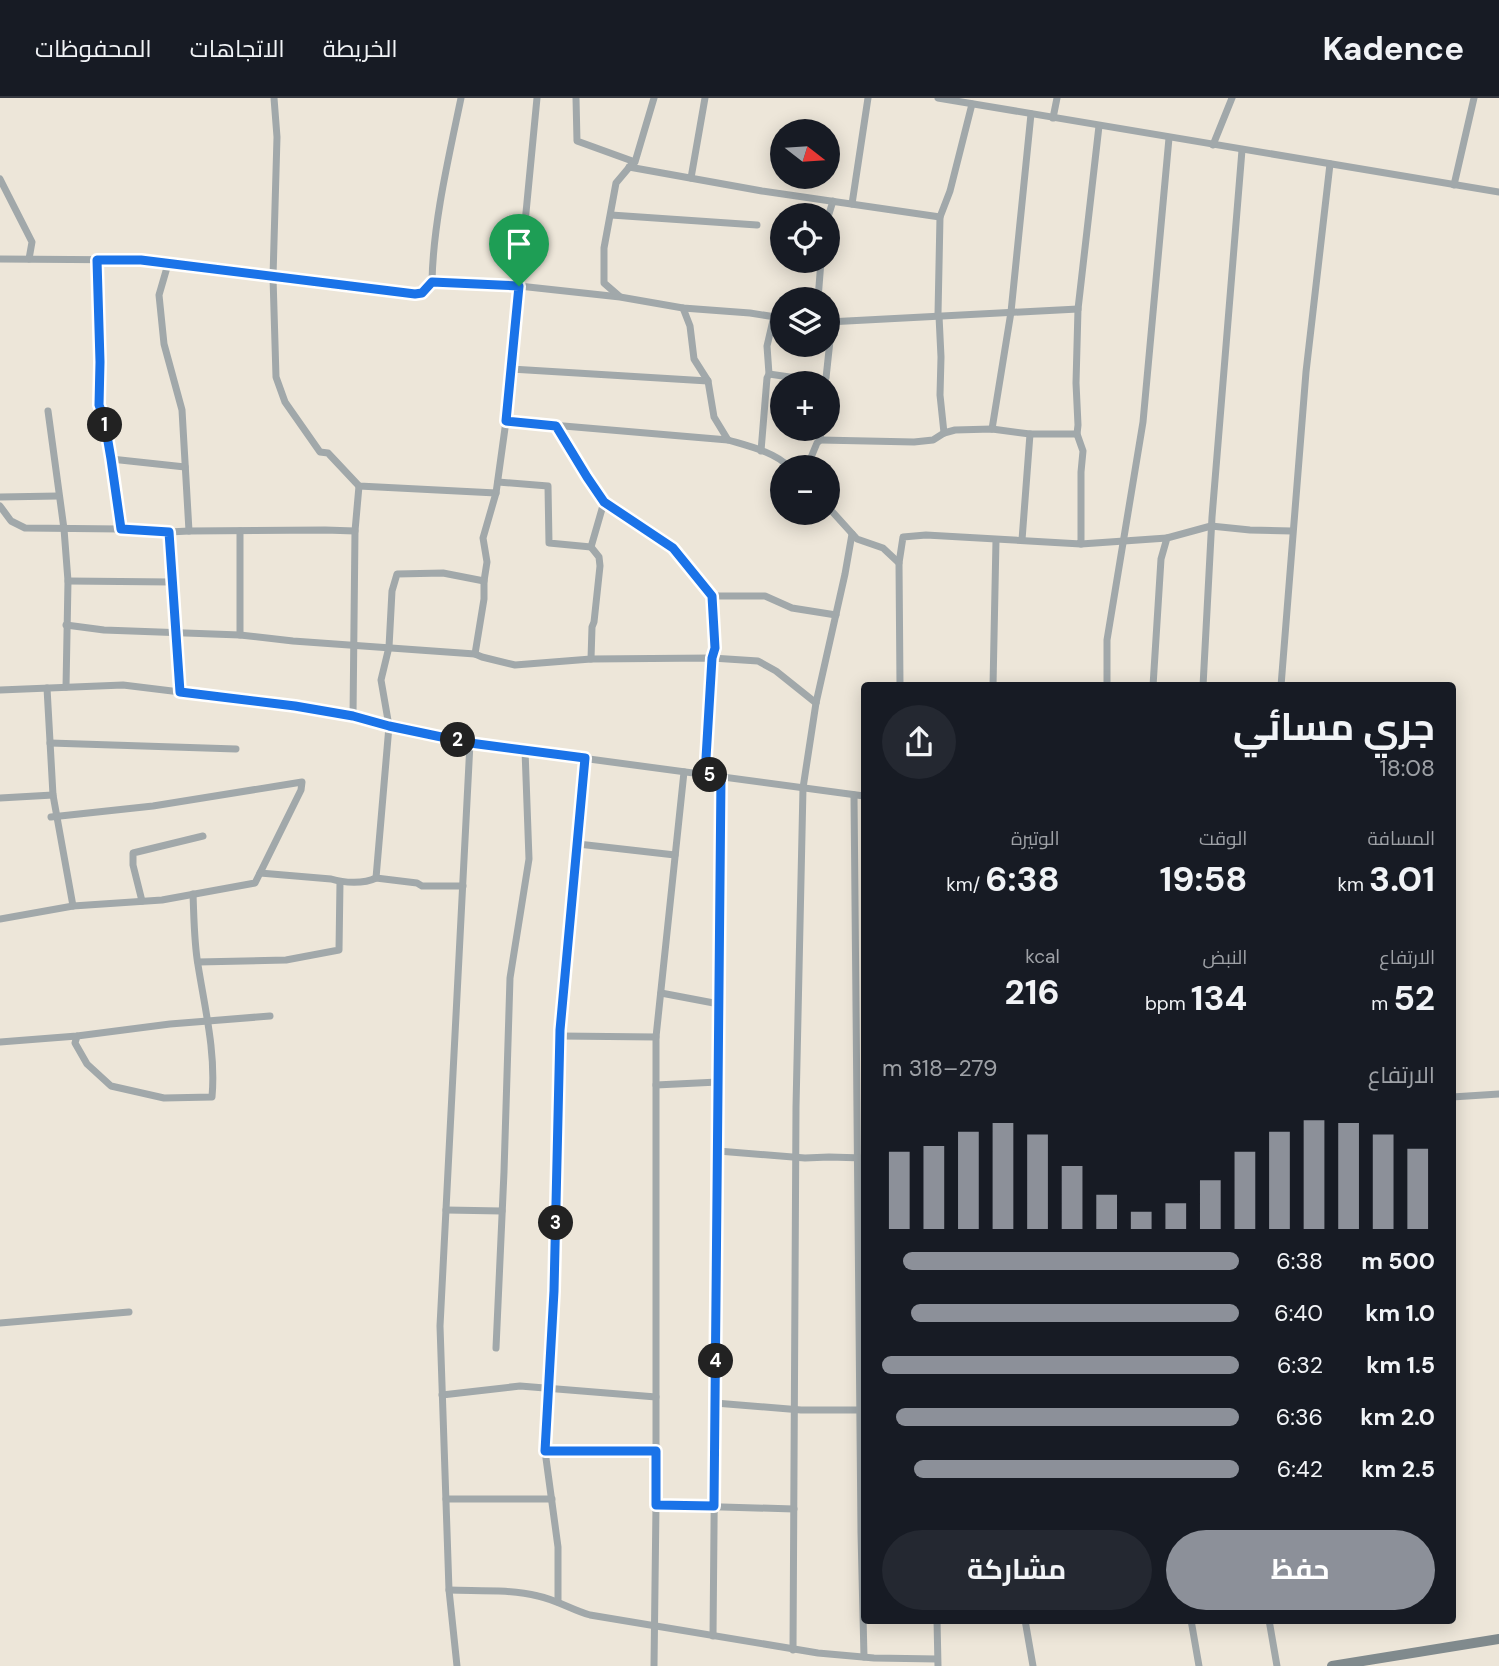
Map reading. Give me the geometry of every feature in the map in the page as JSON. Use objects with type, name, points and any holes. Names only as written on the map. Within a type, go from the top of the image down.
[{"type":"main road","points":[[1332,1666],[1499,1639]]},
{"type":"street","points":[[274,98],[276,137],[273,277],[276,377],[285,402],[320,452],[328,453],[359,486],[496,493]]},
{"type":"street","points":[[475,654],[487,562],[483,538],[496,493],[506,421],[537,98]]},
{"type":"street","points":[[576,98],[577,141],[632,164],[691,178],[940,217]]},
{"type":"street","points":[[620,297],[604,283],[604,248],[616,183],[632,164],[654,98]]},
{"type":"street","points":[[691,178],[705,98]]},
{"type":"street","points":[[852,204],[867,98]]},
{"type":"street","points":[[939,98],[1499,192]]},
{"type":"street","points":[[1053,118],[1057,98]]},
{"type":"street","points":[[1213,145],[1232,98]]},
{"type":"street","points":[[1454,185],[1474,98]]},
{"type":"street","points":[[0,259],[141,260],[422,293],[432,282],[432,259],[458,99]]},
{"type":"street","points":[[944,433],[938,314],[940,217],[950,191],[972,104]]},
{"type":"street","points":[[992,429],[1011,312],[1031,114]]},
{"type":"street","points":[[1082,544],[1083,452],[1077,434],[1076,383],[1078,309],[1099,126]]},
{"type":"street","points":[[1107,682],[1107,640],[1143,422],[1168,138]]},
{"type":"street","points":[[1203,682],[1211,526],[1242,150]]},
{"type":"street","points":[[1281,682],[1306,372],[1330,164]]},
{"type":"street","points":[[0,179],[32,242],[29,259]]},
{"type":"street","points":[[611,215],[757,225]]},
{"type":"street","points":[[97,260],[99,405],[104,418],[121,529]]},
{"type":"street","points":[[168,264],[159,295],[164,344],[182,410],[189,531]]},
{"type":"street","points":[[432,282],[519,286],[620,297],[683,308],[770,316]]},
{"type":"street","points":[[683,308],[690,326],[694,359],[708,381],[714,417],[729,440]]},
{"type":"street","points":[[840,321],[1078,309]]},
{"type":"street","points":[[761,451],[769,374],[767,346],[770,338]]},
{"type":"street","points":[[511,369],[708,381]]},
{"type":"street","points":[[48,411],[64,529],[68,581],[66,687]]},
{"type":"street","points":[[506,421],[729,440],[770,455]]},
{"type":"street","points":[[556,426],[604,502],[673,548],[712,596],[715,648],[712,658],[705,775]]},
{"type":"street","points":[[840,440],[914,442],[933,440],[955,429],[1077,434]]},
{"type":"street","points":[[1021,540],[1030,433]]},
{"type":"street","points":[[111,459],[185,467]]},
{"type":"street","points":[[498,481],[548,486],[550,543],[591,547],[599,557],[592,627],[592,659]]},
{"type":"street","points":[[353,716],[355,531],[359,486]]},
{"type":"street","points":[[0,497],[58,496]]},
{"type":"street","points":[[591,547],[604,502]]},
{"type":"street","points":[[0,506],[11,522],[25,528],[169,532],[355,531]]},
{"type":"street","points":[[840,520],[857,539],[883,548],[899,563]]},
{"type":"street","points":[[900,682],[899,563],[903,537],[926,535],[1082,544],[1167,538],[1211,526],[1292,531]]},
{"type":"street","points":[[240,531],[240,635]]},
{"type":"street","points":[[169,532],[180,692]]},
{"type":"street","points":[[793,1650],[796,1157],[803,788],[816,703],[852,534]]},
{"type":"street","points":[[1153,682],[1161,559],[1167,538]]},
{"type":"street","points":[[993,682],[996,540]]},
{"type":"street","points":[[376,878],[389,726],[382,680],[389,647],[391,591],[397,574],[443,573],[484,582]]},
{"type":"street","points":[[68,581],[172,582]]},
{"type":"street","points":[[712,596],[765,596],[792,608],[836,615]]},
{"type":"street","points":[[66,625],[104,630],[240,635],[475,654],[515,665],[592,659],[712,658],[758,662],[776,671],[816,703]]},
{"type":"street","points":[[0,690],[123,685],[295,706],[353,716],[470,743],[861,796]]},
{"type":"street","points":[[47,688],[54,817],[73,906]]},
{"type":"street","points":[[50,743],[236,749]]},
{"type":"street","points":[[457,1666],[449,1590],[440,1326],[470,743]]},
{"type":"street","points":[[496,1348],[510,978],[529,859],[525,750]]},
{"type":"street","points":[[558,1602],[558,1547],[545,1451],[554,1291],[560,1036],[585,758]]},
{"type":"street","points":[[654,1666],[656,1037],[684,772]]},
{"type":"street","points":[[713,1636],[721,777]]},
{"type":"street","points":[[0,919],[73,906],[162,900],[255,883],[303,782],[153,806],[54,817]]},
{"type":"street","points":[[0,798],[54,795]]},
{"type":"street","points":[[855,795],[861,1158],[861,1472]]},
{"type":"street","points":[[142,901],[132,865],[134,853],[203,836]]},
{"type":"street","points":[[578,844],[676,855]]},
{"type":"street","points":[[260,873],[340,882],[371,881],[376,878],[422,886],[463,886]]},
{"type":"street","points":[[198,962],[286,960],[339,950],[340,882]]},
{"type":"street","points":[[76,1036],[75,1043],[87,1064],[111,1086],[164,1098],[212,1097],[208,1022],[198,962],[193,894]]},
{"type":"street","points":[[661,993],[719,1004]]},
{"type":"street","points":[[0,1042],[270,1016]]},
{"type":"street","points":[[560,1036],[656,1037]]},
{"type":"street","points":[[656,1085],[718,1082]]},
{"type":"street","points":[[1456,1097],[1499,1094]]},
{"type":"street","points":[[718,1150],[796,1157],[861,1158]]},
{"type":"street","points":[[446,1210],[502,1211]]},
{"type":"street","points":[[0,1323],[129,1312]]},
{"type":"street","points":[[442,1395],[520,1386],[656,1397]]},
{"type":"street","points":[[715,1403],[794,1409],[860,1410]]},
{"type":"street","points":[[545,1451],[656,1451]]},
{"type":"street","points":[[446,1499],[552,1499]]},
{"type":"street","points":[[656,1505],[794,1509]]},
{"type":"street","points":[[449,1590],[540,1596],[583,1613],[793,1650],[937,1663],[937,1624]]},
{"type":"street","points":[[863,1624],[864,1657]]},
{"type":"street","points":[[1027,1624],[1033,1666]]},
{"type":"street","points":[[1192,1624],[1199,1666]]},
{"type":"street","points":[[1270,1624],[1277,1666]]},
{"type":"route","points":[[97,260],[141,260],[415,294],[422,293],[432,282],[519,286],[506,421],[556,426],[604,502],[673,548],[712,596],[715,648],[712,658],[705,775],[721,777],[714,1506],[656,1505],[656,1451],[545,1451],[554,1291],[560,1030],[585,758],[470,743],[353,716],[295,706],[180,692],[169,532],[121,529],[104,418],[99,405],[97,260]]}]
